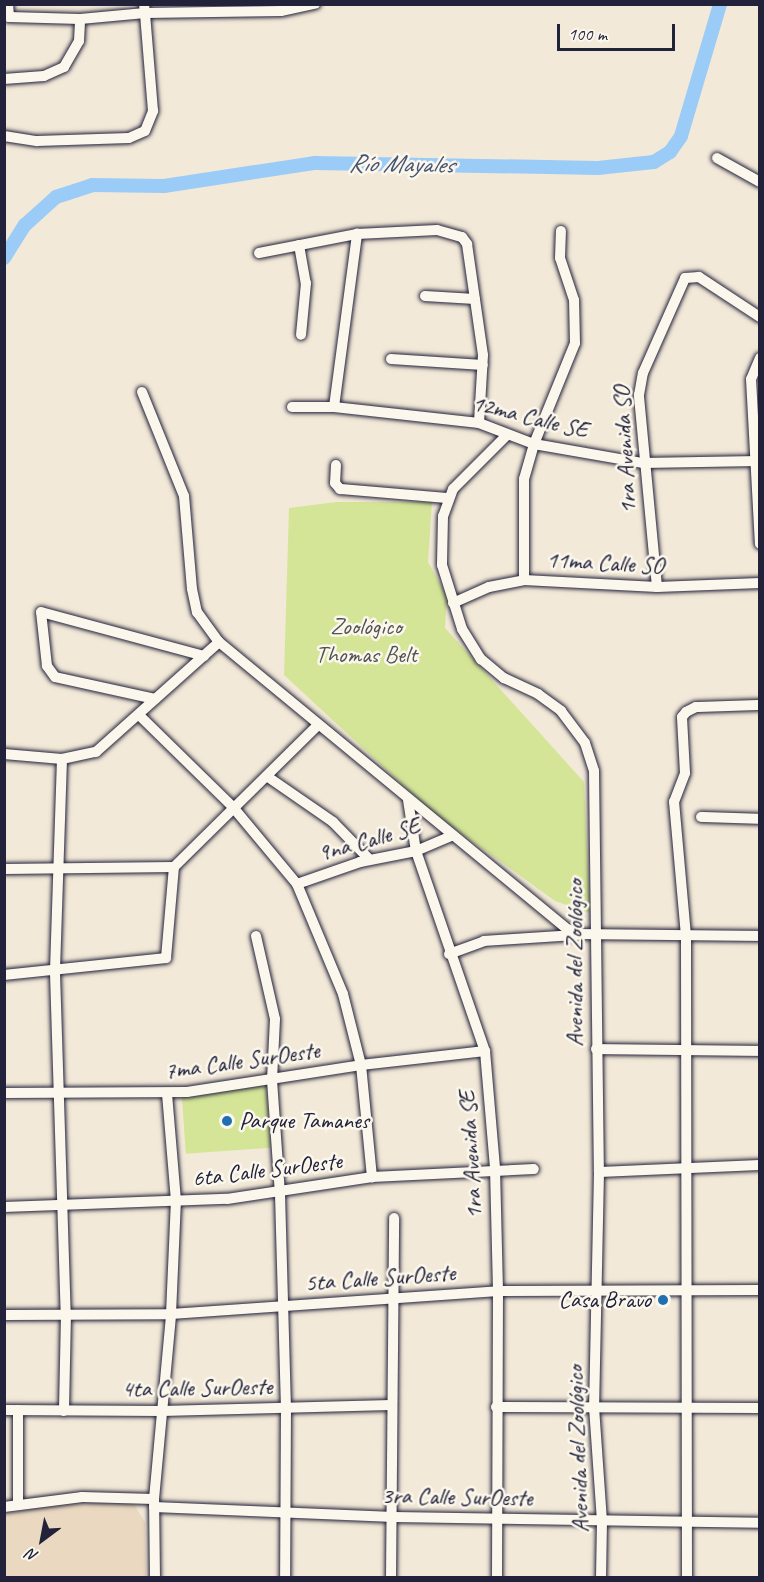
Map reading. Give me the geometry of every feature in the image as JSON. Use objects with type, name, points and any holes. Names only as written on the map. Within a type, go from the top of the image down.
[{"type":"street","points":[[8,4],[7,16],[80,19],[145,9],[281,11],[315,4]]},
{"type":"street","points":[[4,136],[37,141],[117,139],[145,131],[153,111],[145,9]]},
{"type":"street","points":[[4,79],[44,76],[64,67],[79,41],[80,19]]},
{"type":"street","points":[[717,158],[759,182]]},
{"type":"street","points":[[260,253],[357,234],[437,230],[462,237],[467,244],[483,365],[479,423]]},
{"type":"street","points":[[524,580],[525,478],[534,444],[575,343],[574,300],[560,258],[561,231]]},
{"type":"street","points":[[334,407],[357,234]]},
{"type":"street","points":[[299,245],[306,283],[301,335]]},
{"type":"street","name":"1ra Avenida SO","points":[[657,587],[643,463],[639,386],[680,282],[690,276],[699,277],[759,317]]},
{"type":"street","points":[[425,296],[475,299]]},
{"type":"street","points":[[759,358],[751,379],[758,461],[759,544]]},
{"type":"street","points":[[391,359],[483,365]]},
{"type":"street","points":[[142,392],[184,495],[192,589],[197,612],[219,642],[552,918],[581,934]]},
{"type":"street","name":"12ma Calle SE","points":[[292,407],[334,407],[479,423],[534,444],[643,463],[758,461]]},
{"type":"street","name":"Avenida del Zoológico","points":[[507,435],[463,476],[448,498],[443,516],[442,565],[466,636],[481,659],[504,678],[538,694],[561,711],[585,743],[594,771],[599,1172],[594,1407],[602,1521],[601,1578]]},
{"type":"street","points":[[336,465],[335,483],[340,489],[448,498]]},
{"type":"street","name":"11ma Calle SO","points":[[453,603],[489,588],[524,580],[657,587],[759,584]]},
{"type":"street","points":[[155,699],[55,677],[47,666],[41,612],[148,638],[204,656]]},
{"type":"street","points":[[4,754],[62,759],[96,752],[140,716],[155,699],[219,642]]},
{"type":"street","points":[[687,1578],[689,1289],[685,1167],[686,936],[674,802],[685,773],[682,717],[696,706],[759,705]]},
{"type":"street","points":[[140,716],[232,806],[297,884],[343,994],[361,1065],[372,1177]]},
{"type":"street","points":[[4,975],[55,973],[161,962],[168,954],[174,867],[232,806],[268,777],[318,725]]},
{"type":"street","points":[[62,759],[55,973],[56,1094],[66,1314],[64,1411]]},
{"type":"street","points":[[268,777],[333,822],[369,859]]},
{"type":"street","name":"1ra Avenida SE","points":[[408,800],[416,851],[449,954],[485,1051],[495,1168],[498,1291],[496,1407],[498,1578]]},
{"type":"street","points":[[701,817],[759,819]]},
{"type":"street","name":"9na Calle SE","points":[[297,884],[369,859],[416,851],[452,836]]},
{"type":"street","points":[[4,868],[60,870],[174,867]]},
{"type":"street","points":[[449,954],[484,941],[581,934],[759,936]]},
{"type":"street","points":[[256,936],[274,1007],[272,1080],[280,1194],[286,1407],[285,1578]]},
{"type":"street","points":[[596,1049],[686,1053],[759,1052]]},
{"type":"street","name":"7ma Calle SurOeste","points":[[4,1093],[167,1094],[361,1065],[485,1051]]},
{"type":"street","points":[[155,1578],[154,1503],[171,1314],[176,1201],[167,1094]]},
{"type":"street","points":[[599,1172],[759,1165]]},
{"type":"street","name":"6ta Calle SurOeste","points":[[4,1207],[176,1201],[280,1194],[372,1177],[495,1168],[534,1169]]},
{"type":"street","points":[[391,1578],[394,1517],[391,1405],[394,1218]]},
{"type":"street","name":"5ta Calle SurOeste","points":[[4,1316],[171,1314],[498,1291],[759,1290]]},
{"type":"street","name":"4ta Calle SurOeste","points":[[4,1410],[162,1411],[391,1405]]},
{"type":"street","points":[[496,1407],[759,1408]]},
{"type":"street","points":[[18,1410],[18,1505]]},
{"type":"street","name":"3ra Calle SurOeste","points":[[4,1507],[82,1497],[287,1514],[759,1523]]},
{"type":"shaded area","points":[[72,1502],[133,1503],[145,1522],[146,1577],[5,1578],[5,1514]]},
{"type":"green space","name":"Zoológico Thomas Belt","points":[[336,502],[432,502],[428,562],[447,596],[445,628],[584,782],[590,913],[555,901],[433,813],[284,675],[289,508]]},
{"type":"green space","name":"Parque Tamanes","points":[[266,1082],[271,1148],[186,1154],[181,1088]]},
{"type":"waterway","name":"Río Mayales","points":[[4,258],[25,225],[56,197],[92,185],[164,186],[315,163],[598,168],[654,162],[670,152],[681,136],[720,4]]},
{"type":"place","name":"Parque Tamanes","points":[[227,1121]]},
{"type":"place","name":"Casa Bravo","points":[[663,1300]]}]
